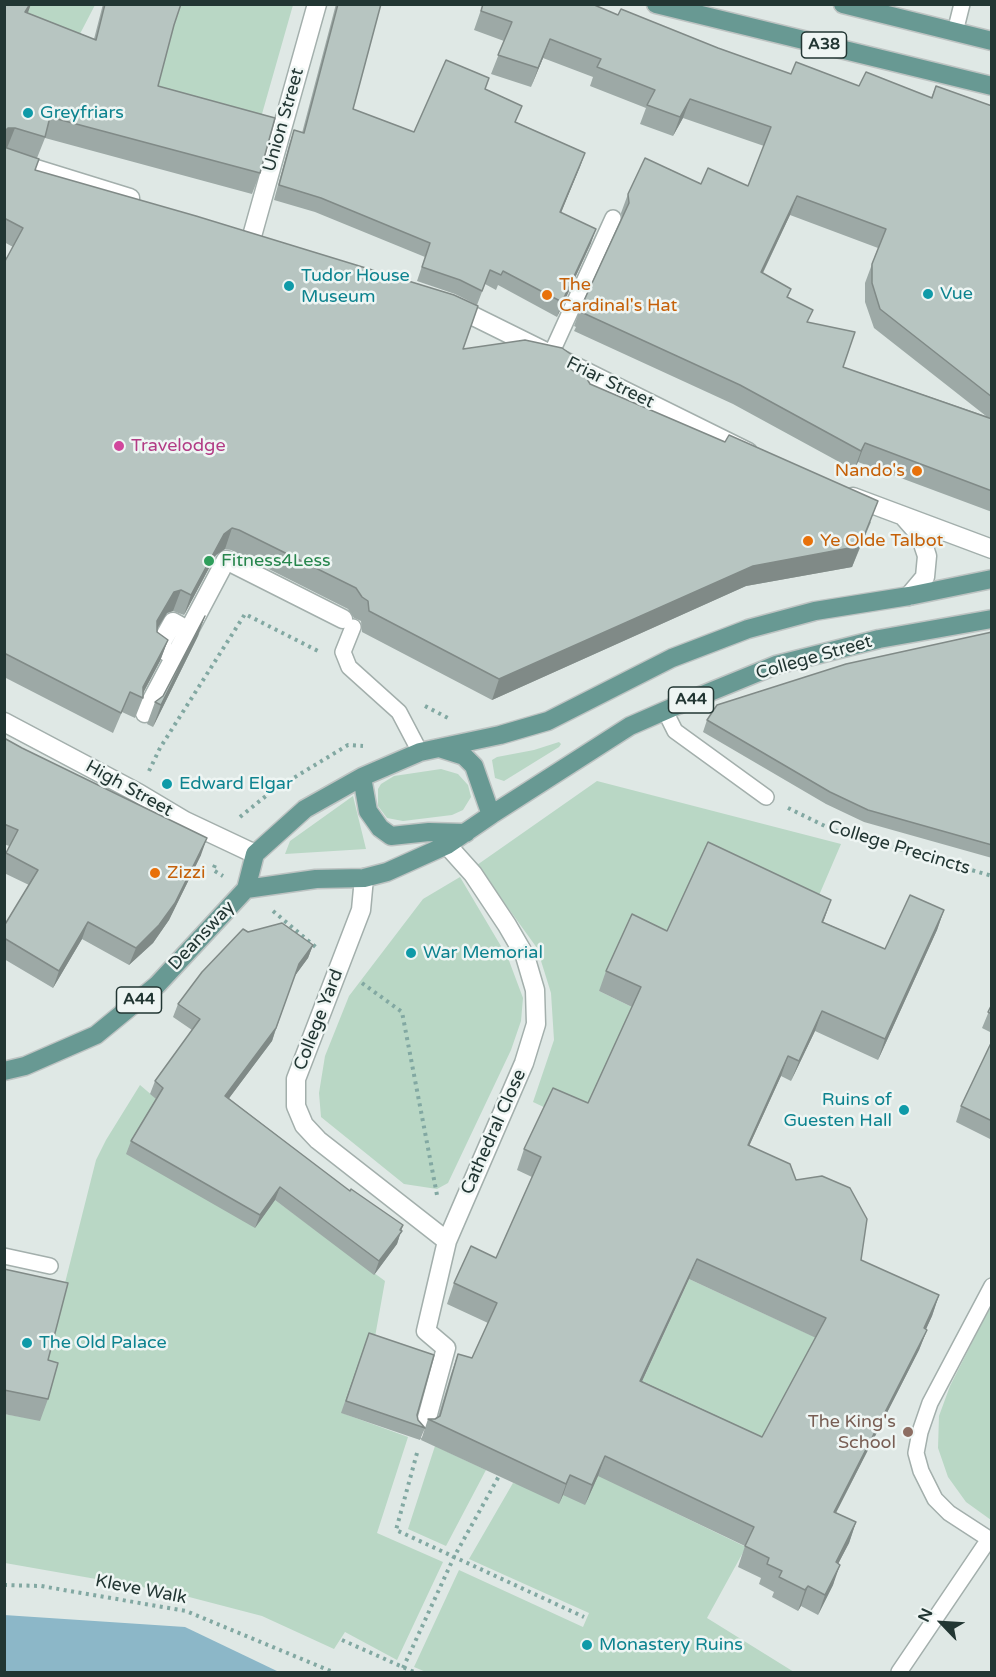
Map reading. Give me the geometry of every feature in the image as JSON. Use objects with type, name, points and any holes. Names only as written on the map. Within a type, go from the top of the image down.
[{"type":"main road","name":"A38","points":[[656,4],[992,86]]},
{"type":"main road","name":"A38","points":[[843,4],[992,41]]},
{"type":"main road","name":"A44","points":[[364,878],[316,879],[246,888],[255,854],[305,808],[362,777],[429,750],[500,735],[548,721],[672,658],[748,629],[815,611],[909,596],[992,579]]},
{"type":"main road","name":"College Street","points":[[364,878],[387,872],[447,845],[630,726],[776,665],[879,639],[992,620]]},
{"type":"main road","points":[[429,750],[464,756],[474,766],[491,815]]},
{"type":"main road","points":[[362,777],[368,811],[380,828],[391,836],[429,832],[466,833]]},
{"type":"main road","name":"Deansway","points":[[4,1071],[25,1066],[96,1035],[157,985],[246,888]]},
{"type":"street","name":"Union Street","points":[[274,244],[246,234],[317,4]]},
{"type":"street","points":[[4,159],[151,204]]},
{"type":"street","name":"Friar Street","points":[[440,301],[760,458]]},
{"type":"street","points":[[832,489],[992,549]]},
{"type":"street","points":[[904,516],[920,535],[927,556],[925,577],[909,596]]},
{"type":"street","points":[[145,714],[175,656],[159,647],[172,622],[189,631],[226,560],[348,623]]},
{"type":"street","name":"High Street","points":[[4,722],[138,793],[185,821],[255,854]]},
{"type":"street","name":"Cathedral Close","points":[[424,1429],[446,1348],[426,1331],[447,1240],[524,1063],[536,1024],[536,990],[525,956],[473,874],[447,845]]},
{"type":"street","name":"College Yard","points":[[364,878],[361,910],[296,1079],[296,1106],[304,1125],[318,1140],[447,1240]]},
{"type":"lane","points":[[955,32],[962,4]]},
{"type":"lane","points":[[550,354],[613,218]]},
{"type":"lane","points":[[570,384],[591,374]]},
{"type":"lane","points":[[348,623],[343,652],[349,667],[399,712],[429,750]]},
{"type":"lane","points":[[665,711],[675,731],[766,797]]},
{"type":"lane","points":[[4,1256],[50,1266]]},
{"type":"lane","points":[[899,1672],[990,1540],[949,1513],[935,1499],[921,1471],[916,1454],[920,1432],[930,1403],[992,1286]]},
{"type":"path","points":[[138,793],[160,747],[245,614],[349,667]]},
{"type":"path","points":[[422,704],[453,720]]},
{"type":"path","name":"College Precincts","points":[[766,797],[831,829],[992,876]]},
{"type":"path","points":[[223,839],[213,870],[246,888],[339,966],[402,1012],[436,1185]]},
{"type":"path","points":[[418,1448],[396,1530],[584,1617]]},
{"type":"path","points":[[403,1668],[454,1557],[499,1476]]},
{"type":"path","name":"Kleve Walk","points":[[4,1585],[41,1586],[186,1611],[333,1672]]},
{"type":"path","points":[[342,1640],[414,1672]]},
{"type":"green space","points":[[5,5],[95,5],[70,53],[4,55]]},
{"type":"green space","points":[[169,5],[293,5],[256,135],[151,106]]},
{"type":"green space","points":[[559,742],[561,744],[559,747],[504,781],[495,778],[492,760],[497,757],[534,750]]},
{"type":"green space","points":[[441,769],[458,774],[468,785],[471,797],[463,810],[452,815],[403,821],[387,818],[378,806],[378,789],[381,784],[394,776]]},
{"type":"green space","points":[[597,781],[841,844],[811,914],[659,952],[599,991],[634,1008],[580,1124],[533,1102],[554,1040],[551,993],[537,948],[477,865]]},
{"type":"green space","points":[[353,796],[366,849],[285,854],[290,841]]},
{"type":"green space","points":[[460,877],[508,958],[523,998],[521,1021],[511,1050],[448,1183],[437,1189],[404,1184],[321,1117],[319,1093],[325,1056],[349,996],[423,899]]},
{"type":"green space","points":[[140,1085],[275,1200],[385,1281],[373,1348],[342,1413],[408,1437],[377,1533],[443,1562],[397,1660],[345,1632],[334,1649],[262,1616],[170,1592],[5,1563],[4,1414],[40,1420],[40,1382],[96,1160]]},
{"type":"green space","points":[[689,1279],[819,1339],[754,1457],[633,1401]]},
{"type":"green space","points":[[991,1305],[991,1520],[966,1502],[948,1477],[938,1448],[939,1416],[950,1386]]},
{"type":"green space","points":[[619,1431],[628,1490],[746,1547],[707,1618],[794,1672],[426,1672],[414,1667],[459,1570],[583,1627],[589,1613],[469,1559],[513,1483],[563,1495]]},
{"type":"green space","points":[[435,1446],[486,1470],[446,1546],[408,1529]]},
{"type":"water","points":[[4,1615],[185,1627],[279,1672],[5,1672]]},
{"type":"building","points":[[4,4],[30,4],[25,12],[96,40],[105,4],[181,4],[158,86],[275,118],[260,173],[50,117],[45,137],[15,128],[8,128],[4,132]]},
{"type":"building","points":[[338,4],[381,4],[353,109],[414,132],[446,60],[489,78],[485,89],[522,106],[515,122],[585,153],[560,212],[596,229],[562,302],[503,271],[501,275],[490,270],[482,291],[460,280],[422,267],[430,243],[321,198],[279,185],[294,130],[304,133]]},
{"type":"building","points":[[483,4],[592,4],[618,15],[621,9],[791,74],[796,62],[859,86],[866,72],[932,98],[936,86],[992,106],[992,397],[880,309],[872,283],[872,264],[886,229],[797,196],[761,272],[791,289],[787,297],[813,310],[807,322],[855,332],[843,367],[992,419],[992,491],[865,443],[861,451],[740,385],[581,312],[583,308],[581,307],[629,203],[628,194],[645,158],[701,184],[708,168],[748,186],[771,127],[690,99],[680,117],[647,105],[655,90],[597,67],[601,59],[550,39],[538,68],[498,55],[512,22],[481,11]]},
{"type":"building","points":[[4,147],[39,159],[35,170],[196,216],[454,295],[478,306],[463,349],[525,340],[562,348],[572,355],[568,362],[569,368],[576,373],[583,372],[590,384],[725,442],[729,435],[878,501],[860,546],[753,566],[499,679],[369,611],[368,601],[356,588],[232,528],[224,534],[191,595],[181,590],[174,592],[157,621],[157,632],[168,640],[143,687],[143,698],[130,692],[121,713],[4,653],[4,263],[23,228],[4,218]]},
{"type":"building","points":[[205,616],[161,705],[155,702],[163,696]]},
{"type":"building","points":[[992,632],[992,845],[868,810],[830,792],[707,720],[717,705],[846,664]]},
{"type":"building","points":[[4,738],[207,838],[175,903],[159,925],[136,948],[88,922],[59,971],[4,938],[4,926],[38,870],[6,853],[18,830],[4,824]]},
{"type":"building","points":[[708,842],[831,900],[822,922],[885,949],[910,895],[944,910],[885,1039],[822,1011],[799,1061],[788,1056],[748,1145],[790,1164],[796,1180],[822,1176],[850,1188],[867,1219],[861,1260],[939,1295],[924,1328],[927,1330],[834,1512],[856,1522],[836,1562],[840,1565],[825,1595],[808,1586],[805,1590],[779,1577],[782,1571],[767,1564],[769,1558],[745,1546],[754,1527],[605,1456],[592,1485],[570,1475],[566,1484],[428,1419],[440,1416],[458,1354],[472,1358],[497,1303],[454,1283],[471,1246],[496,1258],[541,1157],[524,1149],[553,1088],[588,1103],[641,987],[606,971],[632,914],[667,931]],"holes":[[[697,1259],[826,1318],[762,1437],[640,1381]]]},
{"type":"building","points":[[282,923],[313,945],[299,964],[276,1028],[225,1096],[350,1191],[351,1189],[403,1225],[400,1230],[402,1231],[379,1261],[280,1187],[260,1215],[131,1141],[163,1088],[155,1081],[200,1019],[178,1004],[202,972],[243,929],[248,932]]},
{"type":"building","points":[[992,1041],[992,1121],[961,1106]]},
{"type":"building","name":"The Old Palace","points":[[4,1269],[68,1283],[48,1360],[58,1363],[48,1399],[4,1390]]},
{"type":"building","points":[[369,1333],[434,1355],[417,1415],[425,1428],[346,1401]]},
{"type":"place","name":"Greyfriars","points":[[28,113]]},
{"type":"place","name":"Tudor House Museum","points":[[289,286]]},
{"type":"place","name":"Vue","points":[[928,294]]},
{"type":"place","name":"The Cardinal's Hat","points":[[547,295]]},
{"type":"place","name":"Travelodge","points":[[119,446]]},
{"type":"place","name":"Nando's","points":[[917,471]]},
{"type":"place","name":"Ye Olde Talbot","points":[[808,541]]},
{"type":"place","name":"Fitness4Less","points":[[209,561]]},
{"type":"place","name":"Edward Elgar","points":[[167,784]]},
{"type":"place","name":"Zizzi","points":[[155,873]]},
{"type":"place","name":"War Memorial","points":[[411,953]]},
{"type":"place","name":"Ruins of Guesten Hall","points":[[904,1110]]},
{"type":"place","name":"The Old Palace","points":[[27,1343]]},
{"type":"place","name":"The King's School","points":[[908,1432]]},
{"type":"place","name":"Monastery Ruins","points":[[587,1645]]}]
